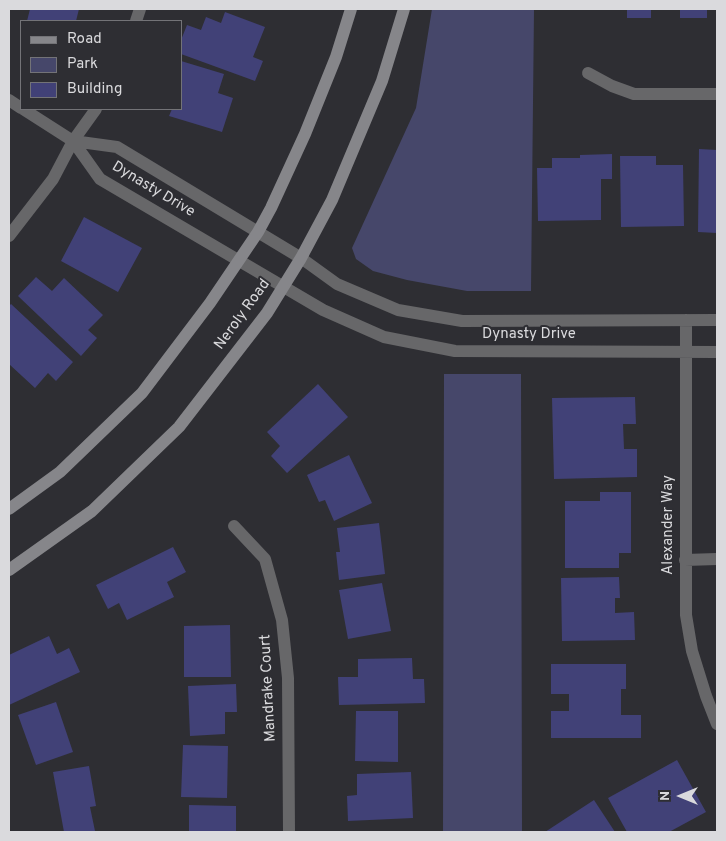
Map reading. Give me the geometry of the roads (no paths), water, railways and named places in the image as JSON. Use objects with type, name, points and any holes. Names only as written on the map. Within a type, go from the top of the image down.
[{"type":"street","points":[[9,509],[60,472],[142,393],[240,260],[271,208],[305,134],[336,57],[351,9]]},
{"type":"street","name":"Neroly Road","points":[[9,570],[92,511],[179,427],[267,313],[301,258],[332,200],[382,82],[404,9]]},
{"type":"street","points":[[588,73],[612,86],[634,94],[717,94]]},
{"type":"street","points":[[9,100],[20,107]]},
{"type":"street","points":[[25,110],[73,141]]},
{"type":"street","points":[[9,236],[53,179],[73,141],[95,110]]},
{"type":"street","name":"Dynasty Drive","points":[[73,141],[117,147],[301,258],[337,284],[398,310],[462,321],[717,320]]},
{"type":"street","name":"Dynasty Drive","points":[[73,141],[100,178],[324,310],[384,337],[455,351],[717,352]]},
{"type":"street","name":"Alexander Way","points":[[686,320],[686,615],[692,651],[717,724]]},
{"type":"street","name":"Mandrake Court","points":[[234,526],[265,560],[282,620],[288,678],[289,832]]},
{"type":"street","points":[[685,560],[717,559]]}]
